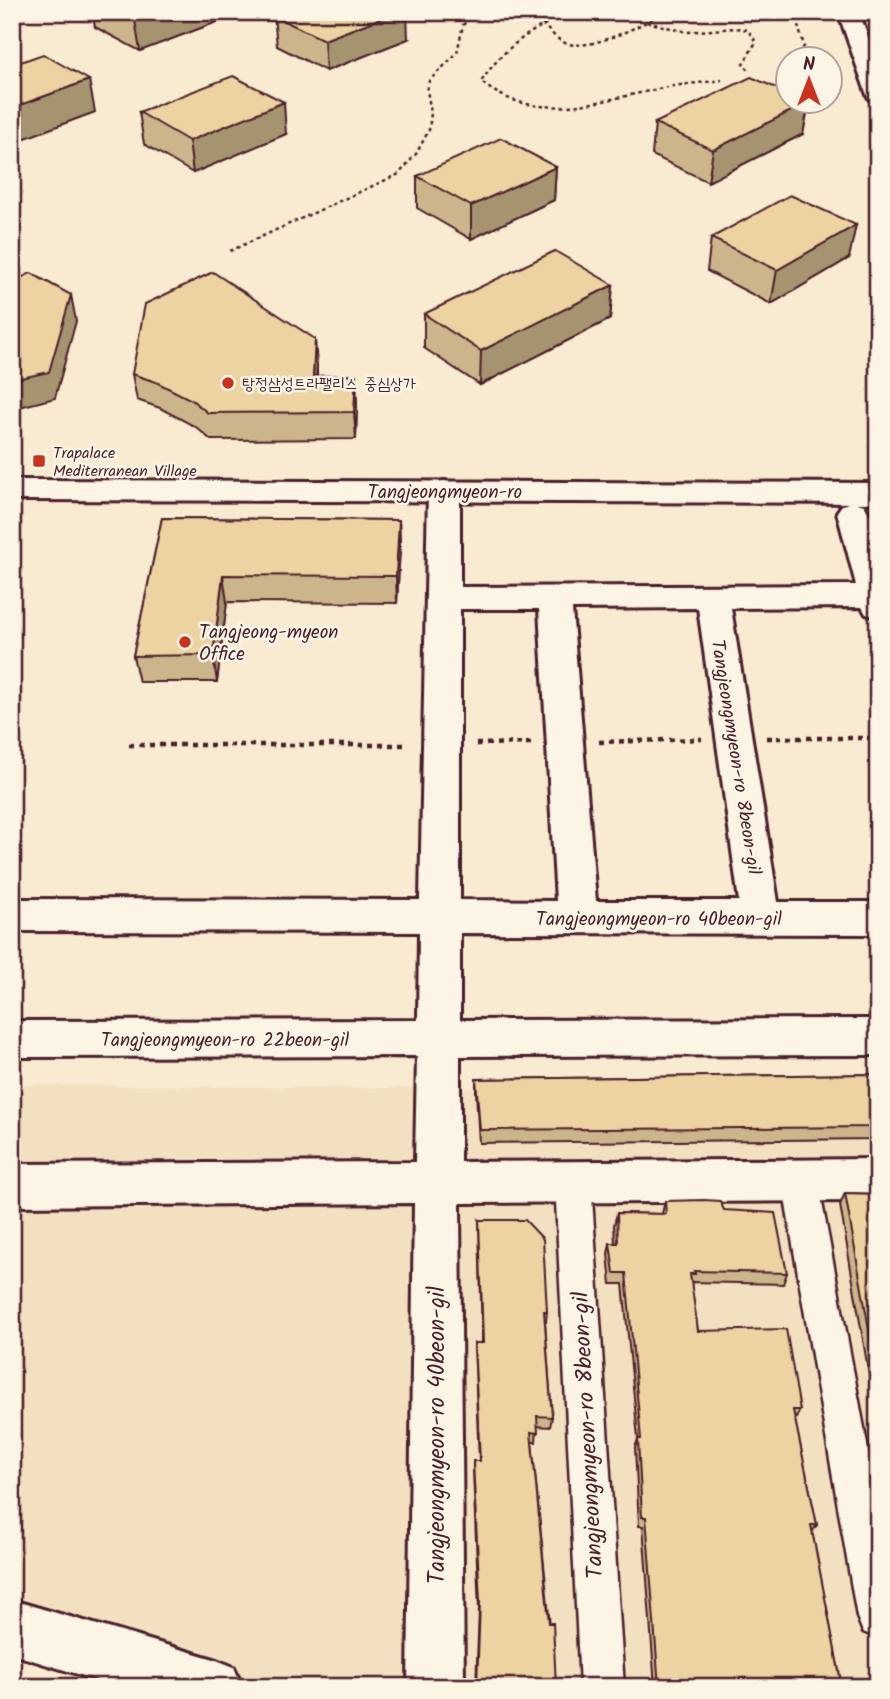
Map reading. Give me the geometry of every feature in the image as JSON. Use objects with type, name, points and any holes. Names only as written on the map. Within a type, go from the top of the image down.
[{"type":"street","points":[[848,12],[878,95]]},
{"type":"street","name":"Tangjeongmyeon-ro","points":[[12,490],[444,501],[869,506]]},
{"type":"street","name":"Tangjeongmyeon-ro","points":[[12,513],[444,501]]},
{"type":"street","name":"Tangjeongmyeon-ro 40beon-gil","points":[[436,1687],[437,1183],[444,501]]},
{"type":"street","points":[[443,598],[713,597],[876,601],[869,506]]},
{"type":"street","name":"Tangjeongmyeon-ro 8beon-gil","points":[[713,597],[761,918]]},
{"type":"street","points":[[555,598],[577,917]]},
{"type":"street","points":[[12,915],[440,916]]},
{"type":"street","name":"Tangjeongmyeon-ro 40beon-gil","points":[[440,916],[878,918]]},
{"type":"street","points":[[438,1038],[878,1037]]},
{"type":"street","name":"Tangjeongmyeon-ro 22beon-gil","points":[[12,1039],[438,1038]]},
{"type":"street","points":[[12,1185],[878,1180]]},
{"type":"street","points":[[800,1181],[878,1617]]},
{"type":"street","name":"Tangjeongmyeon-ro 8beon-gil","points":[[573,1182],[602,1687]]},
{"type":"street","points":[[12,1627],[214,1687]]},
{"type":"path","points":[[230,251],[399,174],[411,162],[428,132],[431,111],[426,101],[427,85],[432,74],[451,62],[463,46],[463,24],[476,12]]},
{"type":"path","points":[[572,12],[542,24],[502,51],[481,82],[493,95],[529,106],[552,107],[597,102],[663,88],[722,80]]},
{"type":"path","points":[[542,24],[563,42],[586,46],[647,22],[664,12]]},
{"type":"path","points":[[794,12],[804,46]]},
{"type":"path","points":[[647,22],[687,32],[736,28],[748,30],[755,42],[743,64],[750,71]]},
{"type":"path","points":[[129,746],[442,745],[734,738],[878,738]]},
{"type":"shaded area","points":[[12,1085],[878,1092],[878,1687],[240,1687],[12,1617]]},
{"type":"building","points":[[121,12],[156,12],[135,20]]},
{"type":"building","points":[[284,12],[397,12],[324,40],[274,16]]},
{"type":"building","points":[[43,54],[89,80],[12,108],[12,65]]},
{"type":"building","points":[[233,76],[284,102],[189,141],[139,112]]},
{"type":"building","points":[[751,77],[774,87],[774,116],[781,116],[713,150],[655,123]]},
{"type":"building","points":[[501,138],[556,167],[471,206],[417,176]]},
{"type":"building","points":[[790,195],[856,225],[777,270],[711,238]]},
{"type":"building","points":[[555,251],[613,285],[481,351],[424,314]]},
{"type":"building","name":"탕정삼성트라팰리스 중심상가","points":[[213,272],[315,339],[313,376],[356,375],[354,412],[208,413],[192,400],[156,382],[132,374],[145,304]]},
{"type":"building","points":[[31,273],[71,295],[49,372],[12,380],[12,282]]},
{"type":"building","name":"Tangjeong-myeon Office","points":[[162,518],[399,520],[396,576],[223,575],[213,655],[133,656]]},
{"type":"building","points":[[878,1074],[878,1127],[480,1130],[476,1079]]},
{"type":"building","points":[[845,1193],[878,1194],[878,1380]]},
{"type":"building","points":[[665,1201],[720,1201],[724,1210],[775,1213],[787,1273],[694,1271],[695,1274],[690,1274],[698,1331],[786,1329],[800,1410],[793,1410],[817,1525],[811,1525],[842,1687],[659,1687],[646,1517],[642,1517],[638,1439],[641,1439],[626,1273],[614,1273],[610,1243],[618,1243],[617,1213],[666,1214]]},
{"type":"building","points":[[479,1220],[525,1220],[543,1239],[547,1311],[544,1311],[552,1417],[537,1416],[538,1433],[531,1432],[549,1623],[553,1623],[556,1687],[477,1685],[480,1602],[473,1461],[480,1461],[474,1343],[483,1343]]},
{"type":"place","name":"탕정삼성트라팰리스 중심상가","points":[[228,383]]},
{"type":"place","name":"Trapalace Mediterranean Village","points":[[39,461]]},
{"type":"place","name":"Tangjeong-myeon Office","points":[[185,642]]}]
